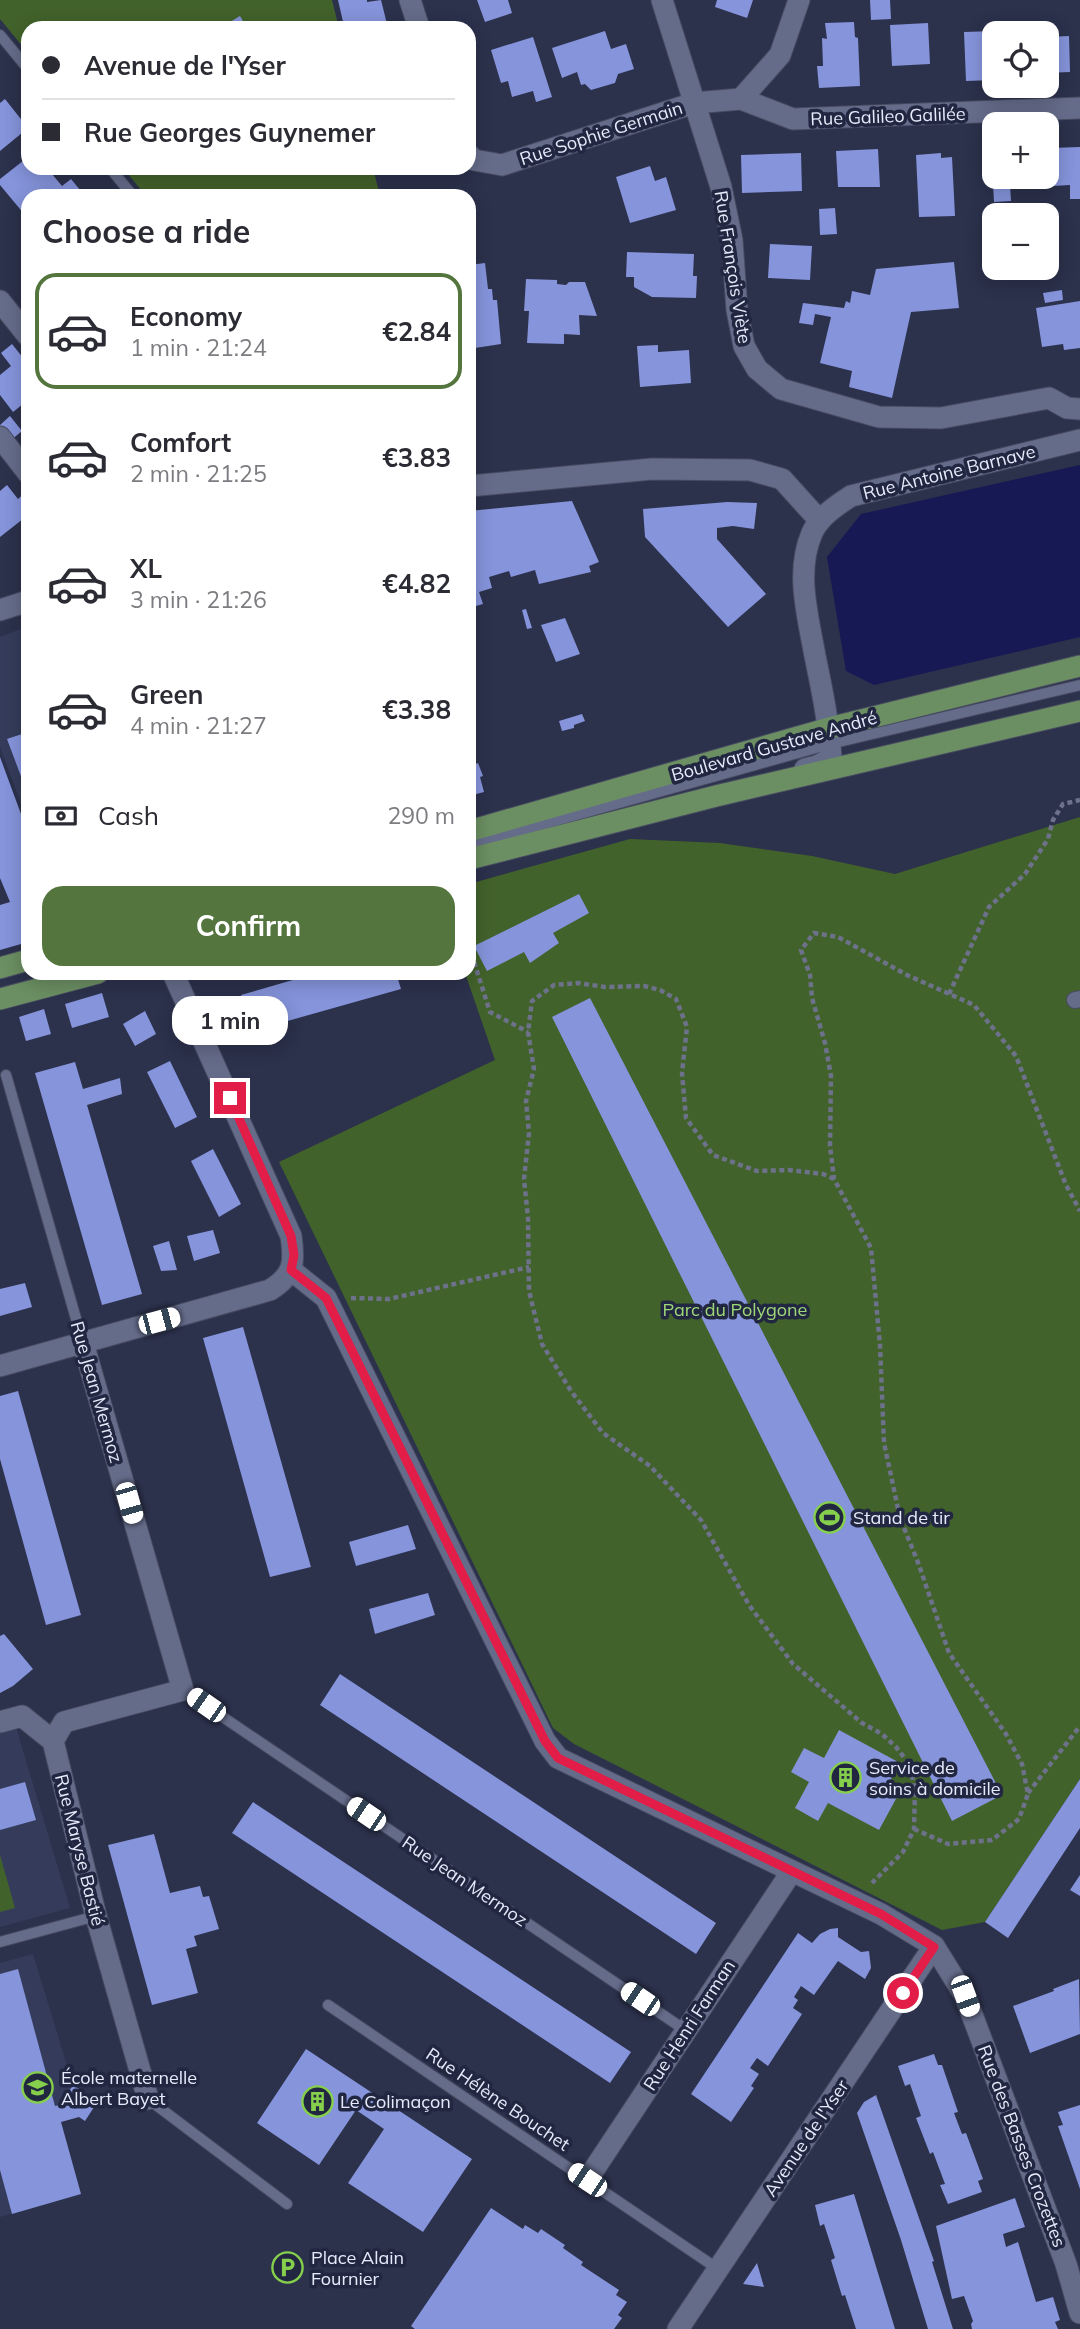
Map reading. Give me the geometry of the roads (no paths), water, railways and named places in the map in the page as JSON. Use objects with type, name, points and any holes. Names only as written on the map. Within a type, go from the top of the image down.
[{"type":"main road","name":"Boulevard Gustave André","points":[[476,829],[830,736],[1080,666]]},
{"type":"main road","name":"Boulevard Gustave André","points":[[476,857],[716,796],[1080,711]]},
{"type":"main road","points":[[0,968],[21,962]]},
{"type":"main road","points":[[0,999],[72,980]]},
{"type":"street","points":[[410,0],[417,21]]},
{"type":"street","name":"Rue François Viète","points":[[662,0],[720,187],[732,240],[737,310],[744,346],[757,369],[782,390],[879,417],[941,418],[1049,398],[1067,408],[1080,409]]},
{"type":"street","points":[[741,99],[780,55],[799,0]]},
{"type":"street","name":"Rue Sophie Germain","points":[[476,160],[502,165],[694,103],[741,99]]},
{"type":"street","name":"Rue Galileo Galilée","points":[[741,99],[793,119],[1080,108]]},
{"type":"street","points":[[0,301],[21,327]]},
{"type":"street","points":[[0,437],[21,464]]},
{"type":"street","name":"Rue Antoine Barnave","points":[[820,522],[851,496],[1080,440]]},
{"type":"street","points":[[476,485],[652,469],[750,470],[782,480],[820,522],[813,530],[805,554],[803,582],[830,736],[831,758],[817,766],[765,779],[716,796]]},
{"type":"street","points":[[0,610],[21,603]]},
{"type":"street","points":[[0,1366],[270,1290],[283,1282],[291,1270],[294,1255],[291,1236],[176,980]]},
{"type":"street","points":[[291,1270],[326,1298],[545,1741],[558,1758],[881,1914],[934,1947]]},
{"type":"street","name":"Rue Jean Mermoz","points":[[83,1343],[184,1689]]},
{"type":"street","points":[[0,1722],[22,1716],[53,1741],[64,1722],[184,1689]]},
{"type":"street","name":"Rue Maryse Bastié","points":[[53,1741],[96,1916],[148,2099]]},
{"type":"street","name":"Rue Henri Farman","points":[[587,2180],[792,1871]]},
{"type":"street","name":"Avenue de l'Yser","points":[[678,2329],[934,1947]]},
{"type":"street","name":"Rue des Basses Crozettes","points":[[934,1947],[965,1996],[1066,2264],[1080,2313]]},
{"type":"lane","points":[[0,35],[21,60]]},
{"type":"lane","points":[[116,175],[127,189]]},
{"type":"lane","points":[[476,843],[830,736],[1080,685]]},
{"type":"lane","name":"Rue Jean Mermoz","points":[[6,1076],[83,1343]]},
{"type":"lane","name":"Rue Jean Mermoz","points":[[184,1689],[685,2030]]},
{"type":"lane","points":[[0,1942],[96,1916]]},
{"type":"lane","name":"Rue Hélène Bouchet","points":[[328,2005],[718,2269]]},
{"type":"lane","points":[[148,2099],[287,2204]]},
{"type":"place","name":"Stand de tir","points":[[830,1517]]},
{"type":"place","name":"Service de soins à domicile","points":[[846,1777]]},
{"type":"place","name":"École maternelle Albert Bayet","points":[[38,2087]]},
{"type":"place","name":"Le Colimaçon","points":[[317,2101]]},
{"type":"place","name":"Place Alain Fournier","points":[[288,2267]]},
{"type":"park label","name":"Parc du Polygone","points":[[735,1309]]}]
